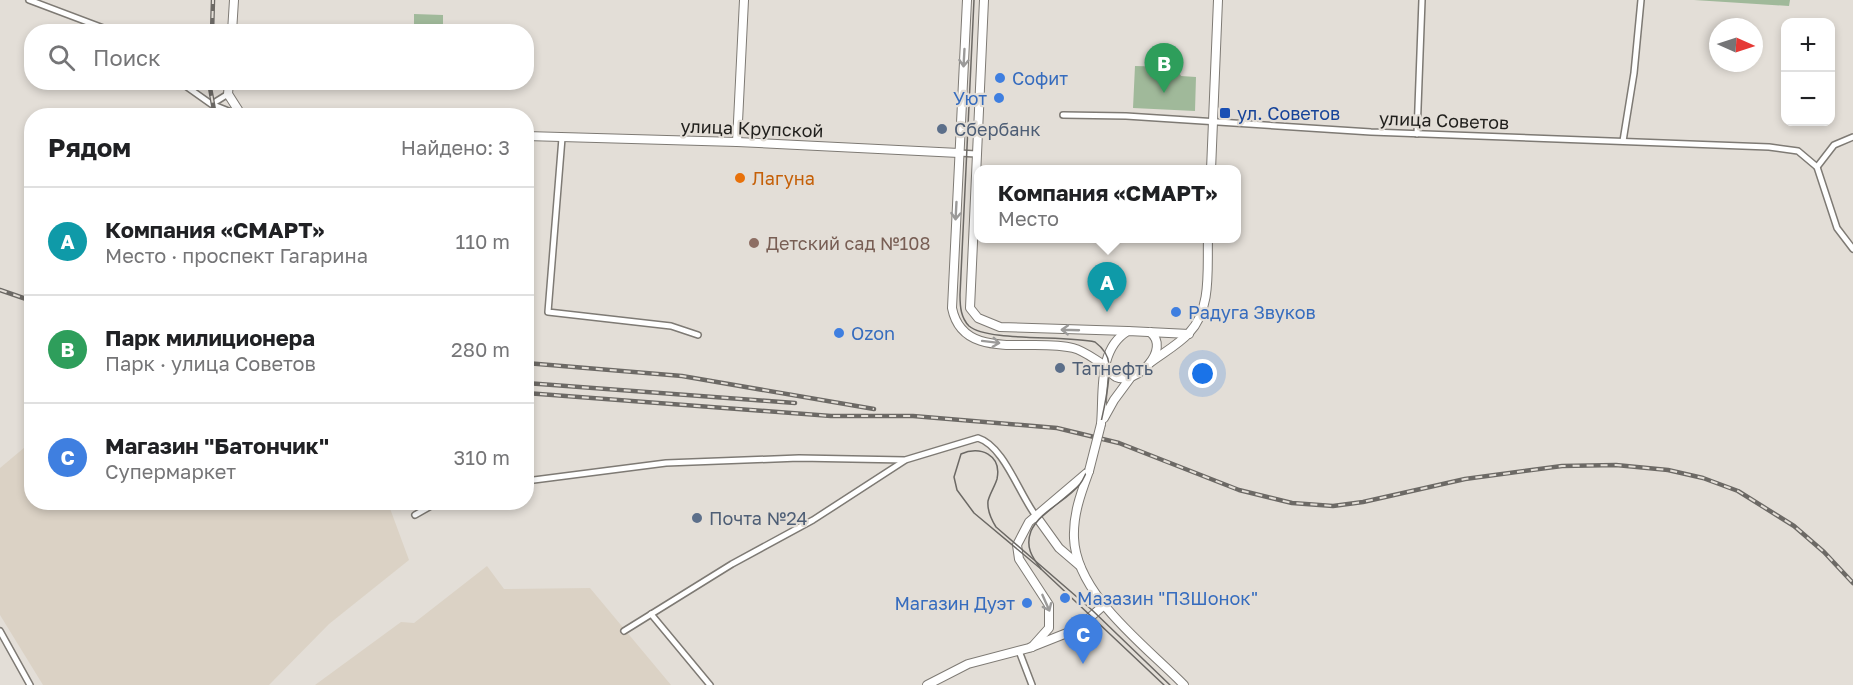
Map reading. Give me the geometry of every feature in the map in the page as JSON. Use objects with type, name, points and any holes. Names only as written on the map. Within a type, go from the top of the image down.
[{"type":"main road","points":[[232,24],[234,0]]},
{"type":"main road","points":[[737,142],[744,0]]},
{"type":"main road","points":[[967,0],[952,308],[960,330],[975,339],[994,343],[1074,348],[1106,366],[1116,377],[1131,377]]},
{"type":"main road","points":[[975,165],[984,0]]},
{"type":"main road","points":[[1211,165],[1218,0]]},
{"type":"main road","points":[[228,90],[228,94],[237,108]]},
{"type":"main road","name":"улица Крупской","points":[[534,136],[737,142],[959,153]]},
{"type":"main road","points":[[974,197],[969,303],[974,314],[986,322],[1005,327],[1189,334]]},
{"type":"main road","points":[[1101,424],[1114,400],[1131,377],[1189,334],[1201,317],[1205,302],[1208,243]]},
{"type":"main road","points":[[1128,331],[1109,350],[1101,424],[1089,471],[1077,504],[1074,546],[1088,584],[1104,605],[1184,685]]},
{"type":"main road","points":[[1149,332],[1155,336],[1158,346],[1151,362]]},
{"type":"main road","points":[[1032,647],[1049,628],[1050,610],[1019,559],[1016,547],[1025,528],[1036,516],[1089,471]]},
{"type":"main road","points":[[1036,516],[1059,548],[1080,566]]},
{"type":"main road","points":[[927,685],[968,664],[1032,647],[1077,629],[1104,605]]},
{"type":"street","points":[[29,0],[93,24]]},
{"type":"street","points":[[1417,134],[1422,0]]},
{"type":"street","points":[[1623,141],[1634,73],[1641,0]]},
{"type":"street","points":[[191,90],[211,104],[221,108]]},
{"type":"street","points":[[211,104],[228,94]]},
{"type":"street","name":"улица Советов","points":[[1063,115],[1126,116],[1417,134],[1769,147],[1798,151],[1817,167]]},
{"type":"street","points":[[1853,137],[1834,145],[1817,167],[1837,228],[1853,249]]},
{"type":"street","points":[[562,138],[548,312],[671,326],[698,335]]},
{"type":"street","name":"улица Крупской","points":[[959,153],[976,154]]},
{"type":"street","points":[[624,631],[732,564],[813,520],[905,460],[972,439],[988,441],[999,453],[1024,500],[1036,516]]},
{"type":"street","points":[[534,480],[666,463],[799,458],[905,460]]},
{"type":"street","points":[[415,515],[424,510]]},
{"type":"street","points":[[651,614],[710,685]]},
{"type":"street","points":[[0,631],[30,685]]},
{"type":"street","points":[[1019,651],[1032,685]]},
{"type":"shaded area","points":[[24,448],[24,510],[391,510],[409,560],[329,624],[269,685],[43,685],[0,615],[0,468]]},
{"type":"shaded area","points":[[487,566],[504,589],[590,588],[671,685],[315,685],[401,622],[414,623]]},
{"type":"green space","points":[[1694,0],[1790,0],[1789,6]]},
{"type":"green space","points":[[414,14],[443,15],[443,24],[414,24]]},
{"type":"green space","points":[[1135,66],[1176,67],[1181,76],[1196,77],[1195,111],[1133,108]]},
{"type":"tram line","points":[[974,0],[960,295],[963,316],[969,326],[992,334],[1095,342],[1105,352],[1109,364],[1100,426],[1085,475],[1075,490],[1035,524],[1029,537],[1032,556],[1041,569]]},
{"type":"tram line","points":[[1164,685],[1041,569],[974,513],[957,490],[954,477],[961,454],[982,452],[993,458],[996,464],[997,479],[988,505],[996,527],[1092,610],[1170,685]]},
{"type":"railway","points":[[212,24],[213,0]]},
{"type":"railway","points":[[210,90],[214,108]]},
{"type":"railway","points":[[0,290],[24,298]]},
{"type":"railway","points":[[534,364],[682,376],[874,409]]},
{"type":"railway","points":[[534,384],[795,403]]},
{"type":"railway","points":[[534,394],[831,416],[913,416],[1057,428],[1119,443],[1239,490],[1292,503],[1333,506],[1363,502],[1465,479],[1562,466],[1616,465],[1668,470],[1703,478],[1738,491],[1794,526],[1824,552],[1853,583]]},
{"type":"place","name":"Софит","points":[[1000,78]]},
{"type":"place","name":"Парк милиционера","points":[[1164,93]]},
{"type":"place","name":"Уют","points":[[999,98]]},
{"type":"place","name":"ул. Советов","points":[[1225,113]]},
{"type":"place","name":"Сбербанк","points":[[942,129]]},
{"type":"place","name":"Лагуна","points":[[740,178]]},
{"type":"place","name":"Детский сад №108","points":[[754,243]]},
{"type":"place","name":"Компания «СМАРТ»","points":[[1107,312]]},
{"type":"place","name":"Радуга Звуков","points":[[1176,312]]},
{"type":"place","name":"Ozon","points":[[839,333]]},
{"type":"place","name":"Татнефть","points":[[1060,368]]},
{"type":"place","name":"Почта №24","points":[[697,518]]},
{"type":"place","name":"Мазазин \"ПЗШонок\"","points":[[1065,598]]},
{"type":"place","name":"Магазин Дуэт","points":[[1027,603]]},
{"type":"place","name":"Магазин \"Батончик\"","points":[[1083,664]]}]
